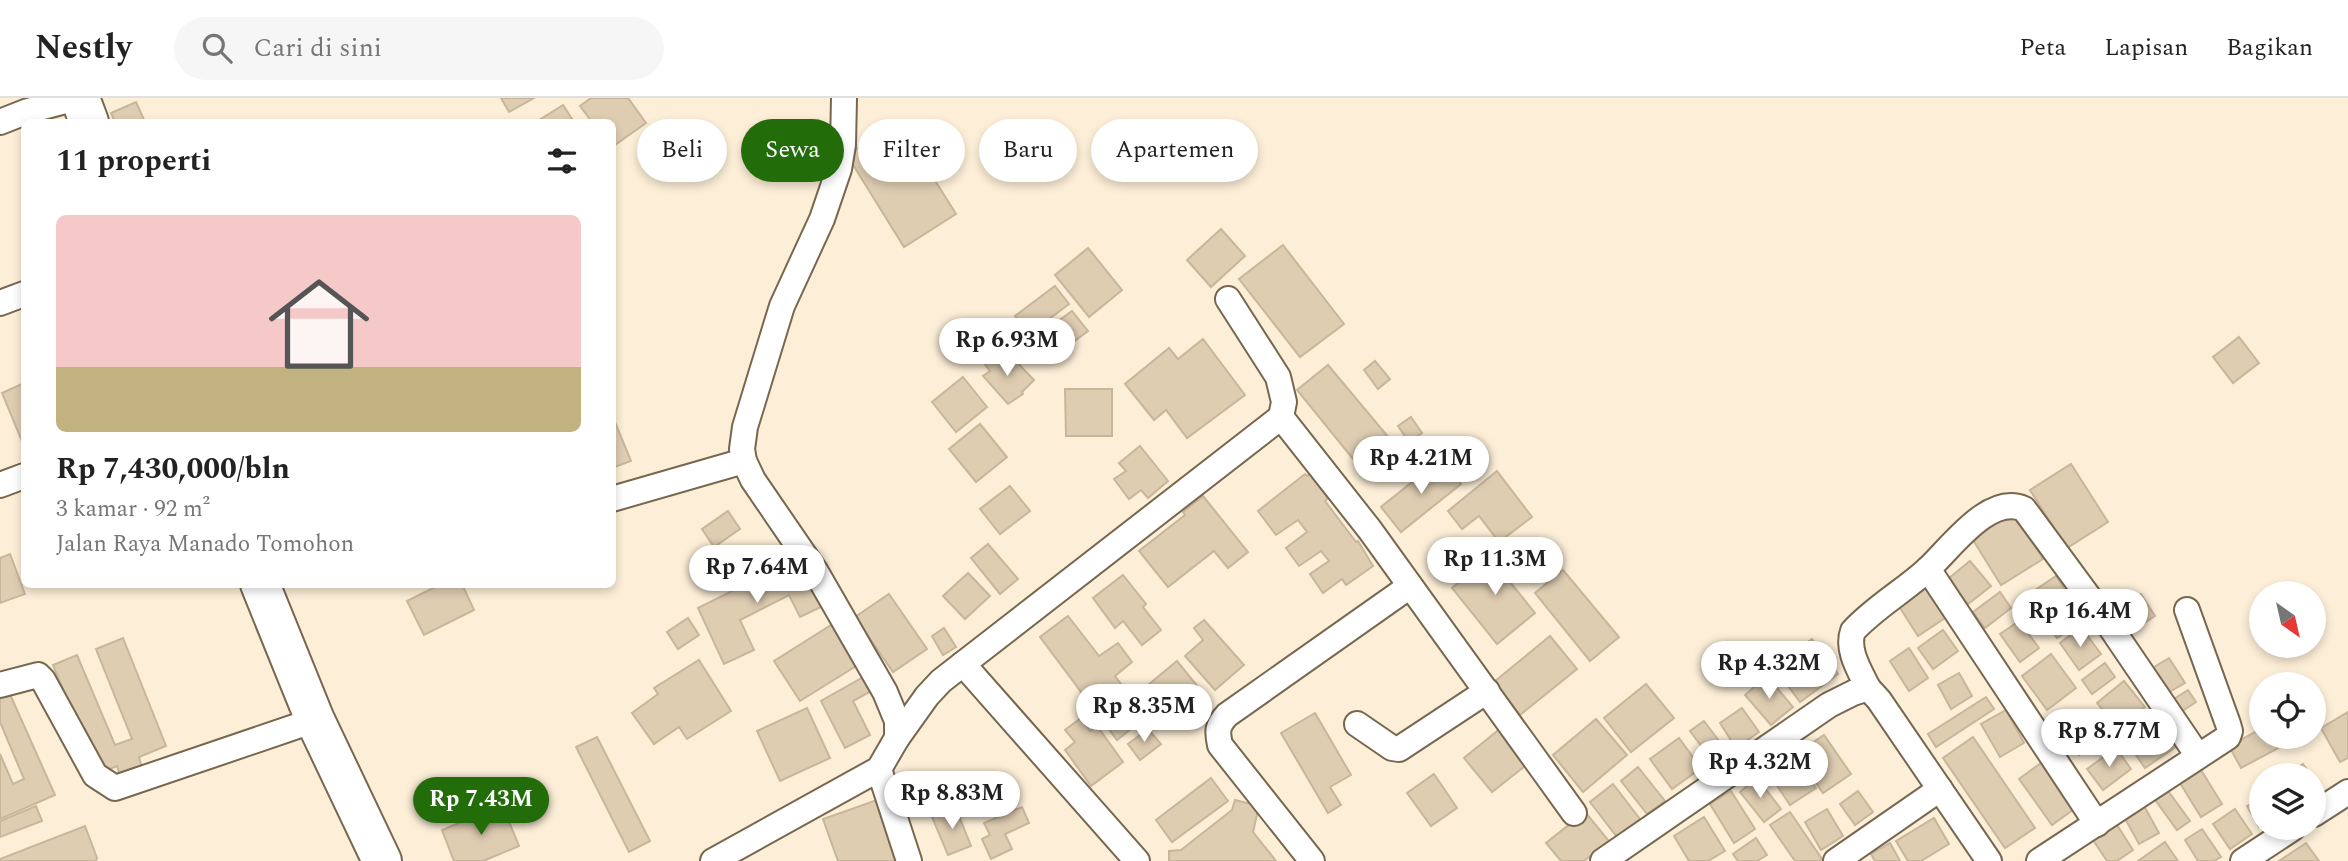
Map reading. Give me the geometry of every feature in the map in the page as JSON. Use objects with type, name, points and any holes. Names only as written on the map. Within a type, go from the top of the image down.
[{"type":"highway","points":[[78,98],[88,119]]},
{"type":"highway","points":[[262,588],[315,720],[382,861]]},
{"type":"street","points":[[0,122],[28,111],[78,98]]},
{"type":"street","points":[[844,98],[843,145],[839,169],[822,219],[782,306],[742,440],[744,461],[753,480],[816,572],[875,674],[894,714],[897,738]]},
{"type":"street","points":[[0,303],[21,295]]},
{"type":"street","points":[[713,861],[878,769],[927,696],[941,681],[1281,417],[1284,402],[1278,377],[1228,299]]},
{"type":"street","points":[[1281,417],[1370,530],[1574,813]]},
{"type":"street","points":[[616,498],[744,461]]},
{"type":"street","points":[[0,485],[21,477]]},
{"type":"street","points":[[1989,861],[1879,700],[1868,688],[1851,647],[1850,638],[1853,631],[1991,512],[2010,506],[2024,509],[2105,619],[2198,756]]},
{"type":"street","points":[[1928,569],[2097,824]]},
{"type":"street","points":[[1312,861],[1220,746],[1218,724],[1410,586]]},
{"type":"street","points":[[2039,861],[2222,742],[2230,731],[2187,610]]},
{"type":"street","points":[[963,664],[1137,861]]},
{"type":"street","points":[[0,685],[38,675],[95,775],[115,788],[315,720]]},
{"type":"street","points":[[1603,861],[1829,705],[1868,688]]},
{"type":"street","points":[[1357,724],[1392,748],[1399,749],[1487,691]]},
{"type":"street","points":[[878,769],[909,861]]},
{"type":"street","points":[[1836,861],[1940,789]]},
{"type":"street","points":[[2326,806],[2348,792]]},
{"type":"street","points":[[2243,861],[2275,840]]},
{"type":"building","points":[[501,98],[534,98],[509,112]]},
{"type":"building","points":[[591,98],[628,98],[643,119],[637,119],[637,129],[616,144],[616,119],[590,119],[580,106]]},
{"type":"building","points":[[136,102],[144,119],[114,119],[111,113]]},
{"type":"building","points":[[563,105],[572,119],[541,119]]},
{"type":"building","points":[[858,148],[858,173],[847,155]]},
{"type":"building","points":[[864,182],[936,182],[956,214],[904,247]]},
{"type":"building","points":[[1221,229],[1245,256],[1211,287],[1187,260]]},
{"type":"building","points":[[1283,245],[1344,324],[1300,357],[1239,279]]},
{"type":"building","points":[[1088,248],[1122,290],[1089,317],[1055,275]]},
{"type":"building","points":[[1055,286],[1069,304],[1029,334],[1015,316]]},
{"type":"building","points":[[1072,311],[1088,331],[1049,360],[1034,339]]},
{"type":"building","points":[[2239,337],[2259,363],[2233,383],[2213,357]]},
{"type":"building","points":[[1203,339],[1245,395],[1187,438],[1166,410],[1154,420],[1125,384],[1169,348],[1178,359]]},
{"type":"building","points":[[1008,353],[1034,380],[1023,394],[1008,404],[983,376],[990,371],[984,363],[993,356],[998,362]]},
{"type":"building","points":[[1375,361],[1390,379],[1378,389],[1364,370]]},
{"type":"building","points":[[1328,365],[1390,439],[1358,465],[1297,390]]},
{"type":"building","points":[[963,377],[987,407],[956,432],[932,402]]},
{"type":"building","points":[[21,384],[21,439],[2,393]]},
{"type":"building","points":[[1065,389],[1112,389],[1112,436],[1066,436]]},
{"type":"building","points":[[1411,417],[1422,433],[1409,442],[1398,426]]},
{"type":"building","points":[[980,424],[1007,457],[976,482],[949,449]]},
{"type":"building","points":[[616,425],[631,461],[616,467]]},
{"type":"building","points":[[1140,446],[1168,481],[1148,498],[1141,490],[1129,499],[1114,479],[1126,471],[1119,463]]},
{"type":"building","points":[[1441,459],[1461,484],[1401,532],[1381,507]]},
{"type":"building","points":[[2071,464],[2108,522],[2067,548],[2030,490]]},
{"type":"building","points":[[1497,471],[1532,517],[1499,542],[1479,516],[1462,529],[1448,511]]},
{"type":"building","points":[[1311,473],[1328,498],[1325,501],[1356,542],[1358,541],[1373,566],[1346,585],[1342,579],[1323,593],[1310,574],[1329,561],[1321,551],[1299,566],[1286,548],[1307,532],[1298,520],[1276,535],[1258,511],[1305,474],[1307,476]]},
{"type":"building","points":[[1010,486],[1030,511],[1000,534],[980,509]]},
{"type":"building","points":[[1203,496],[1248,552],[1228,568],[1214,551],[1168,587],[1139,551],[1185,515],[1183,512]]},
{"type":"building","points":[[2013,509],[2043,559],[2001,585],[1970,535]]},
{"type":"building","points":[[728,511],[740,529],[714,547],[702,529]]},
{"type":"building","points":[[988,544],[1018,579],[1000,594],[971,558]]},
{"type":"building","points":[[1509,551],[1520,567],[1506,577],[1535,613],[1497,644],[1452,588],[1490,557],[1494,561]]},
{"type":"building","points":[[795,552],[823,606],[800,617],[789,595],[740,620],[754,650],[724,664],[698,608],[776,569],[773,564]]},
{"type":"building","points":[[10,554],[25,594],[0,603],[0,558]]},
{"type":"building","points":[[1970,561],[1991,586],[1968,604],[1948,579]]},
{"type":"building","points":[[1563,570],[1619,637],[1590,661],[1535,593]]},
{"type":"building","points":[[968,573],[990,596],[965,619],[943,596]]},
{"type":"building","points":[[1123,575],[1146,604],[1143,607],[1161,630],[1142,645],[1123,621],[1115,628],[1093,598]]},
{"type":"building","points":[[2056,576],[2084,620],[2057,638],[2028,595]]},
{"type":"building","points":[[1924,586],[1945,618],[1918,636],[1897,603]]},
{"type":"building","points":[[433,588],[464,588],[474,610],[424,635],[407,601]]},
{"type":"building","points":[[2000,592],[2011,608],[1985,628],[1973,612]]},
{"type":"building","points":[[889,594],[927,649],[893,672],[855,617]]},
{"type":"building","points":[[2141,594],[2155,616],[2130,632],[2116,609]]},
{"type":"building","points":[[1068,616],[1099,656],[1118,643],[1132,662],[1115,676],[1146,717],[1117,740],[1040,637]]},
{"type":"building","points":[[688,618],[699,635],[678,649],[667,632]]},
{"type":"building","points":[[1204,620],[1244,665],[1215,690],[1185,656],[1203,640],[1194,628]]},
{"type":"building","points":[[2019,621],[2039,648],[2020,662],[2000,634]]},
{"type":"building","points":[[836,622],[861,663],[800,701],[774,661]]},
{"type":"building","points":[[2081,627],[2101,654],[2079,670],[2060,643]]},
{"type":"building","points":[[944,628],[956,647],[943,655],[932,636]]},
{"type":"building","points":[[1943,630],[1958,651],[1933,669],[1918,648]]},
{"type":"building","points":[[1550,636],[1577,669],[1520,715],[1494,682]]},
{"type":"building","points":[[123,638],[166,746],[139,757],[143,772],[121,779],[117,766],[98,774],[53,665],[77,655],[115,745],[132,739],[96,649]]},
{"type":"building","points":[[1812,639],[1838,674],[1800,702],[1774,667]]},
{"type":"building","points":[[1909,648],[1928,678],[1909,691],[1890,661]]},
{"type":"building","points":[[2051,654],[2076,688],[2047,710],[2022,676]]},
{"type":"building","points":[[2169,658],[2185,683],[2159,698],[2144,673]]},
{"type":"building","points":[[699,660],[731,711],[687,739],[679,727],[654,744],[632,713],[658,694],[654,688]]},
{"type":"building","points":[[1177,661],[1203,693],[1173,718],[1147,686]]},
{"type":"building","points":[[2105,663],[2115,677],[2092,694],[2082,680]]},
{"type":"building","points":[[1959,673],[1972,696],[1951,709],[1938,685]]},
{"type":"building","points":[[865,676],[873,690],[853,701],[870,735],[845,748],[821,701]]},
{"type":"building","points":[[1767,676],[1793,707],[1771,725],[1745,695]]},
{"type":"building","points":[[2124,681],[2145,707],[2118,729],[2097,703]]},
{"type":"building","points":[[1646,684],[1674,718],[1631,752],[1604,718]]},
{"type":"building","points":[[2188,690],[2196,702],[2178,714],[2169,702]]},
{"type":"building","points":[[9,692],[55,795],[0,819],[0,754],[13,784],[24,779],[0,722],[0,696]]},
{"type":"building","points":[[1986,697],[1994,709],[1936,747],[1928,734]]},
{"type":"building","points":[[807,708],[830,758],[780,781],[757,731]]},
{"type":"building","points":[[1742,708],[1759,732],[1736,748],[1720,723]]},
{"type":"building","points":[[2006,710],[2024,743],[2000,757],[1981,724]]},
{"type":"building","points":[[2348,712],[2348,758],[2340,762],[2326,737],[2326,725]]},
{"type":"building","points":[[1315,713],[1351,775],[1330,787],[1341,805],[1328,813],[1281,733]]},
{"type":"building","points":[[2090,715],[2105,737],[2079,755],[2063,733]]},
{"type":"building","points":[[2155,715],[2177,746],[2145,768],[2124,738]]},
{"type":"building","points":[[1081,718],[1090,731],[1097,726],[1123,762],[1091,786],[1065,750],[1075,742],[1065,730]]},
{"type":"building","points":[[1596,719],[1627,755],[1583,792],[1553,755]]},
{"type":"building","points":[[1704,721],[1728,753],[1714,763],[1690,731]]},
{"type":"building","points":[[1501,728],[1529,763],[1492,792],[1464,758]]},
{"type":"building","points":[[1148,729],[1161,744],[1140,760],[1128,744]]},
{"type":"building","points":[[1824,735],[1851,774],[1823,793],[1796,754]]},
{"type":"building","points":[[2249,735],[2249,749],[2277,749],[2241,768],[2229,746]]},
{"type":"building","points":[[597,737],[650,841],[629,852],[576,747]]},
{"type":"building","points":[[1973,737],[2035,828],[2005,848],[1943,758]]},
{"type":"building","points":[[1679,738],[1701,768],[1672,789],[1650,759]]},
{"type":"building","points":[[2116,748],[2131,769],[2103,790],[2087,769]]},
{"type":"building","points":[[2041,763],[2074,809],[2052,825],[2019,779]]},
{"type":"building","points":[[1638,767],[1665,801],[1647,814],[1621,781]]},
{"type":"building","points":[[1801,767],[1816,788],[1790,805],[1776,784]]},
{"type":"building","points":[[2201,770],[2222,804],[2201,817],[2180,783]]},
{"type":"building","points":[[1434,774],[1457,808],[1431,826],[1407,793]]},
{"type":"building","points":[[1211,778],[1228,801],[1172,842],[1156,820]]},
{"type":"building","points":[[1757,778],[1781,809],[1764,822],[1740,792]]},
{"type":"building","points":[[1613,784],[1640,819],[1617,837],[1590,802]]},
{"type":"building","points":[[2166,788],[2190,821],[2177,830],[2153,797]]},
{"type":"building","points":[[1731,791],[1755,829],[1734,843],[1710,804]]},
{"type":"building","points":[[1858,791],[1873,812],[1855,825],[1840,804]]},
{"type":"building","points":[[877,800],[898,861],[838,861],[823,819]]},
{"type":"building","points":[[1235,800],[1259,806],[1253,832],[1276,861],[1169,861],[1169,851],[1181,850],[1232,810]]},
{"type":"building","points":[[2143,804],[2159,833],[2139,844],[2123,815]]},
{"type":"building","points":[[502,805],[519,846],[483,861],[454,861],[442,830]]},
{"type":"building","points":[[36,806],[42,821],[0,837],[0,821]]},
{"type":"building","points":[[955,806],[971,846],[948,855],[932,817]]},
{"type":"building","points":[[1022,807],[1029,823],[1005,834],[1012,849],[991,859],[982,839],[990,835],[984,823]]},
{"type":"building","points":[[1827,809],[1843,836],[1821,850],[1805,822]]},
{"type":"building","points":[[2235,809],[2249,830],[2249,836],[2230,849],[2213,824]]},
{"type":"building","points":[[1585,812],[1609,841],[1584,861],[1561,861],[1546,843]]},
{"type":"building","points":[[1790,812],[1822,859],[1819,861],[1795,861],[1770,825]]},
{"type":"building","points":[[1704,817],[1725,851],[1708,861],[1689,861],[1674,836]]},
{"type":"building","points":[[1934,818],[1949,844],[1921,861],[1908,861],[1896,841]]},
{"type":"building","points":[[2117,825],[2133,850],[2117,861],[2107,861],[2093,840]]},
{"type":"building","points":[[85,826],[96,861],[0,861],[0,859]]},
{"type":"building","points":[[2202,829],[2221,857],[2214,861],[2198,861],[2185,840]]},
{"type":"building","points":[[1756,838],[1767,855],[1757,861],[1738,861],[1733,854]]},
{"type":"building","points":[[2165,842],[2178,861],[2138,861]]},
{"type":"building","points":[[1890,843],[1900,861],[1875,861],[1871,854]]},
{"type":"building","points":[[2306,843],[2319,861],[2279,861]]}]
